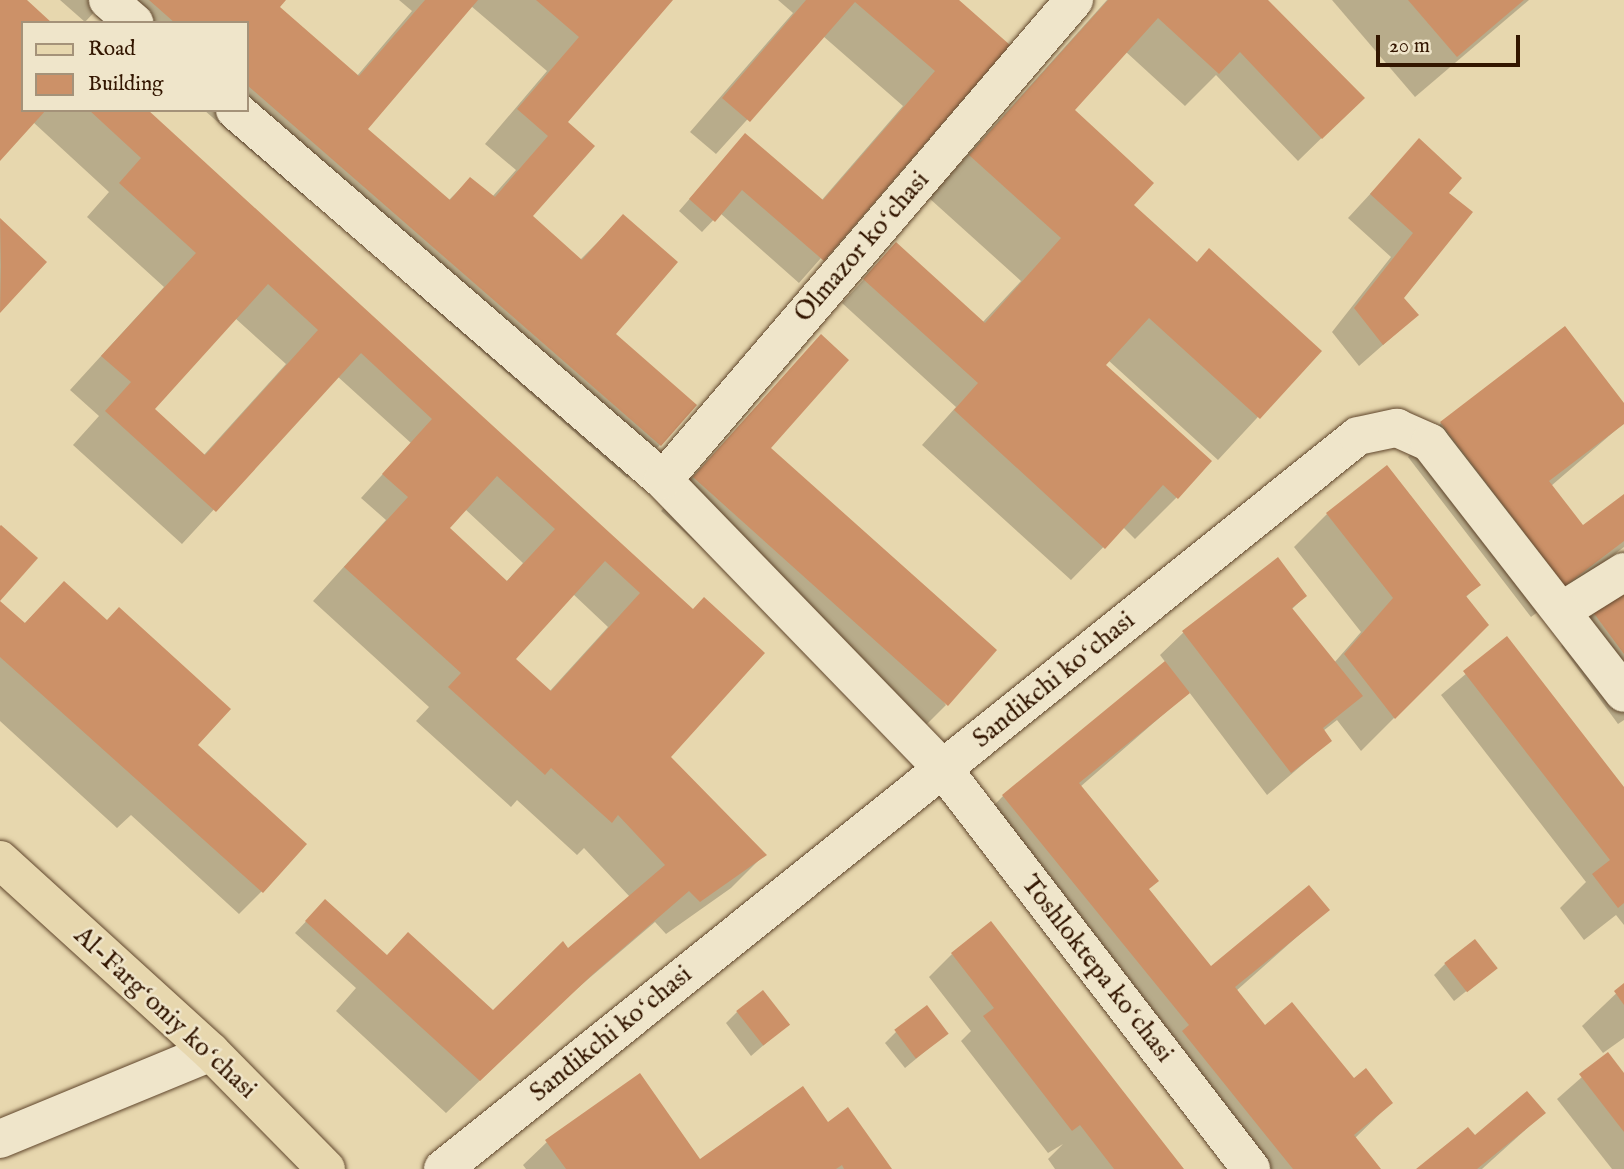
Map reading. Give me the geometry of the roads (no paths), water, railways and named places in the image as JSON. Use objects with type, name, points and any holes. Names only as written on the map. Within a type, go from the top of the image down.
[{"type":"main road","name":"Al-Fargʻoniy koʻchasi","points":[[0,860],[211,1052],[326,1169]]},
{"type":"street","points":[[108,0],[132,21]]},
{"type":"street","name":"Olmazor koʻchasi","points":[[663,480],[1059,5]]},
{"type":"street","points":[[237,112],[663,480],[943,769]]},
{"type":"street","name":"Sandikchi koʻchasi","points":[[443,1169],[1358,436],[1397,428],[1430,443],[1563,610],[1624,693]]},
{"type":"street","points":[[1563,610],[1624,572]]},
{"type":"street","name":"Toshloktepa koʻchasi","points":[[943,769],[1251,1169]]},
{"type":"street","points":[[0,1139],[211,1052]]}]
